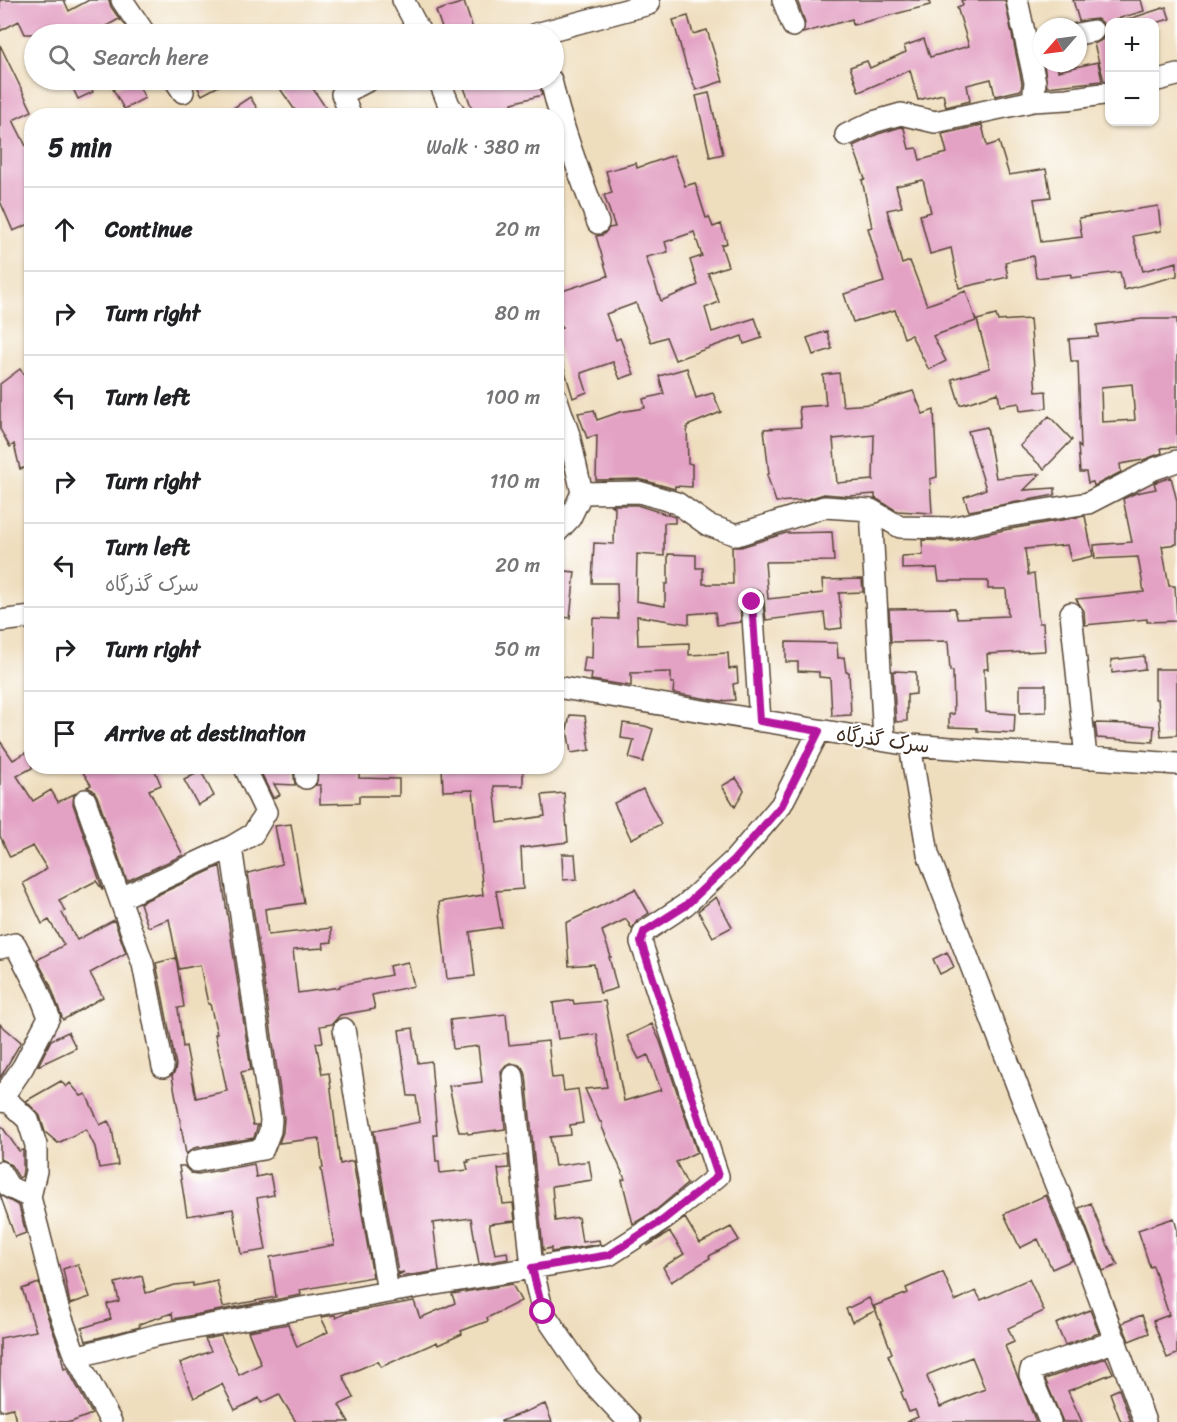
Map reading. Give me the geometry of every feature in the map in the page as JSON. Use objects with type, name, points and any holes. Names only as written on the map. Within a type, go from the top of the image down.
[{"type":"street","points":[[122,0],[138,24]]},
{"type":"street","points":[[403,0],[416,24]]},
{"type":"street","points":[[783,0],[793,26]]},
{"type":"street","points":[[1017,0],[1033,39]]},
{"type":"street","points":[[564,27],[649,4]]},
{"type":"street","points":[[1033,101],[1035,72]]},
{"type":"street","points":[[1159,80],[1177,75]]},
{"type":"street","points":[[348,108],[342,94],[350,90]]},
{"type":"street","points":[[443,90],[451,108]]},
{"type":"street","points":[[553,90],[557,108]]},
{"type":"street","points":[[846,135],[873,122],[901,114],[934,122],[1033,101],[1105,94]]},
{"type":"street","points":[[564,131],[598,223]]},
{"type":"street","points":[[564,420],[582,493],[570,518],[564,524]]},
{"type":"street","points":[[582,493],[639,492],[677,503],[708,525],[737,536],[824,507],[871,510],[900,527],[951,528],[1011,515],[1088,503],[1154,469],[1177,461]]},
{"type":"street","points":[[871,510],[884,740]]},
{"type":"street","points":[[752,602],[760,721]]},
{"type":"street","points":[[1071,613],[1086,758]]},
{"type":"street","points":[[0,621],[24,618]]},
{"type":"street","name":"سرک گذرگاه","points":[[564,688],[910,745],[1177,764]]},
{"type":"street","points":[[76,1357],[157,1335],[388,1292],[609,1255],[663,1220],[718,1176],[641,942],[644,932],[685,906],[734,860],[782,805],[819,731]]},
{"type":"street","points":[[910,745],[928,854],[1116,1341],[1145,1422]]},
{"type":"street","points":[[121,898],[231,847],[253,834],[266,812],[248,774]]},
{"type":"street","points":[[85,800],[143,964],[163,1067]]},
{"type":"street","points":[[196,1161],[263,1149],[272,1120],[231,847]]},
{"type":"street","points":[[0,948],[15,944],[38,989],[48,1017],[23,1067],[0,1101],[9,1102],[28,1120],[36,1145],[36,1171],[30,1197],[58,1308],[76,1357],[111,1422]]},
{"type":"street","points":[[344,1029],[388,1292]]},
{"type":"street","points":[[513,1076],[532,1268],[543,1312],[588,1378],[629,1422]]},
{"type":"street","points":[[0,1172],[9,1187],[30,1197]]},
{"type":"street","points":[[1050,1422],[1030,1375],[1031,1370],[1116,1341]]},
{"type":"building","points":[[0,0],[64,0],[69,11],[89,0],[109,0],[121,21],[119,19],[110,24],[24,24],[24,32],[19,21],[0,31]]},
{"type":"building","points":[[797,0],[929,0],[930,5],[853,25],[852,19],[803,33],[805,22]]},
{"type":"building","points":[[961,0],[1005,0],[1022,83],[1021,90],[995,96],[991,79],[967,85],[970,101],[946,107],[943,94],[918,100],[910,70],[859,92],[850,67],[867,61],[870,68],[906,52],[904,46],[924,39],[930,57],[969,46],[957,7],[963,5]]},
{"type":"building","points":[[1073,0],[1141,0],[1144,11],[1120,18],[1105,18],[1105,28],[1097,19],[1078,18]]},
{"type":"building","points":[[464,2],[471,24],[441,24],[436,11]]},
{"type":"building","points":[[1166,7],[1170,19],[1159,22],[1159,18],[1132,18]]},
{"type":"building","points":[[688,16],[693,34],[707,30],[723,81],[696,90],[687,69],[673,20]]},
{"type":"building","points":[[1105,35],[1104,81],[1094,44],[1102,40]]},
{"type":"building","points":[[0,45],[31,108],[24,108],[24,115],[13,120],[24,142],[24,226],[13,231],[0,201]]},
{"type":"building","points":[[1098,62],[1102,81],[1047,87],[1045,72],[1087,72],[1087,64]]},
{"type":"building","points":[[74,90],[92,90],[93,92],[78,99]]},
{"type":"building","points":[[114,90],[141,90],[145,98],[123,108]]},
{"type":"building","points":[[199,90],[211,90],[202,95]]},
{"type":"building","points":[[281,90],[314,90],[326,108],[293,108]]},
{"type":"building","points":[[465,90],[541,90],[542,95],[512,103],[513,107],[510,108],[472,108]]},
{"type":"building","points":[[709,93],[723,154],[710,157],[696,96]]},
{"type":"building","points":[[250,97],[257,108],[233,108]]},
{"type":"building","points":[[982,125],[987,146],[999,142],[1009,175],[1046,169],[1051,197],[1034,199],[1041,242],[1082,237],[1079,218],[1158,206],[1161,231],[1133,236],[1143,271],[1177,262],[1177,276],[1124,290],[1120,272],[1071,278],[1071,274],[1036,278],[1033,256],[1005,262],[1008,277],[959,288],[951,248],[930,254],[920,215],[931,212],[923,180],[896,186],[902,207],[887,210],[902,264],[910,261],[927,305],[966,291],[976,321],[933,336],[946,361],[929,370],[911,335],[904,338],[895,310],[853,322],[844,294],[884,282],[868,228],[872,227],[862,180],[865,179],[853,146],[878,134],[901,127],[904,128],[909,149],[917,148],[920,160],[947,153],[942,134]]},
{"type":"building","points":[[674,155],[685,186],[695,183],[706,218],[709,217],[713,227],[721,224],[727,243],[721,245],[728,266],[708,273],[719,302],[705,308],[712,332],[755,318],[762,338],[744,344],[742,336],[675,360],[666,337],[651,342],[636,303],[606,314],[616,340],[620,338],[634,374],[620,379],[613,362],[581,373],[587,392],[573,398],[564,368],[564,290],[608,276],[596,236],[603,235],[609,228],[615,227],[604,195],[612,193],[606,171],[636,163],[637,168]],"holes":[[[694,232],[702,256],[690,260],[698,285],[661,301],[646,257],[668,252],[665,242]]]},
{"type":"building","points":[[996,315],[998,321],[1030,319],[1036,392],[1046,391],[1047,408],[1020,411],[1019,403],[1000,406],[998,393],[960,405],[952,379],[990,368],[977,320]]},
{"type":"building","points":[[1142,319],[1177,319],[1177,447],[1161,448],[1162,453],[1143,460],[1120,464],[1121,472],[1094,486],[1093,482],[1088,483],[1086,472],[1080,472],[1078,361],[1071,361],[1069,339],[1098,337],[1097,325]],"holes":[[[1132,384],[1135,420],[1102,422],[1101,387]]]},
{"type":"building","points":[[827,331],[832,349],[813,355],[807,338]]},
{"type":"building","points":[[687,368],[696,398],[713,393],[721,412],[687,426],[688,463],[692,464],[692,487],[675,486],[675,489],[639,479],[596,480],[597,435],[587,438],[578,413],[594,410],[597,420],[620,412],[645,408],[643,399],[664,394],[659,376]]},
{"type":"building","points":[[20,369],[24,374],[24,468],[20,469],[14,444],[10,447],[0,429],[0,384]]},
{"type":"building","points":[[839,373],[843,406],[871,404],[913,391],[923,414],[934,410],[937,477],[930,479],[932,513],[897,511],[875,498],[875,494],[849,496],[824,494],[805,500],[776,502],[767,475],[769,474],[764,429],[801,427],[799,407],[826,405],[823,375]],"holes":[[[874,435],[873,480],[837,483],[833,439]]]},
{"type":"building","points":[[1049,416],[1072,440],[1044,469],[1020,446]]},
{"type":"building","points":[[987,427],[996,478],[1040,474],[1024,490],[1055,488],[1055,495],[969,511],[964,497],[986,489],[968,431]]},
{"type":"building","points":[[1171,477],[1177,501],[1177,544],[1162,546],[1169,586],[1175,586],[1177,621],[1147,622],[1147,619],[1085,625],[1084,611],[1076,599],[1144,592],[1138,557],[1095,559],[1094,545],[1132,542],[1123,499],[1136,493],[1156,489],[1154,483]]},
{"type":"building","points":[[610,505],[637,505],[675,517],[675,523],[664,523],[664,556],[637,554],[636,601],[665,606],[668,554],[696,555],[696,568],[703,568],[703,584],[733,584],[732,547],[741,547],[786,533],[832,532],[834,561],[765,562],[768,599],[823,593],[822,580],[862,579],[863,592],[839,593],[842,628],[826,630],[824,613],[766,620],[763,595],[752,589],[745,591],[740,597],[741,622],[717,625],[715,612],[689,614],[689,624],[637,616],[638,645],[689,643],[689,655],[728,653],[729,669],[737,668],[738,683],[733,684],[735,700],[720,701],[673,693],[674,683],[671,683],[671,672],[631,673],[631,686],[591,680],[592,673],[583,672],[585,657],[592,658],[593,618],[618,619],[617,583],[592,583],[594,543],[614,544],[615,507]]},
{"type":"building","points":[[1085,516],[1093,556],[1071,561],[1067,545],[1025,549],[1028,575],[1034,574],[1039,623],[1043,623],[1045,651],[987,654],[988,669],[984,669],[986,712],[1015,714],[1014,733],[949,727],[949,714],[954,714],[953,671],[950,671],[948,641],[891,642],[889,609],[955,608],[957,618],[1008,616],[1006,589],[988,589],[988,581],[939,581],[937,568],[902,569],[902,556],[923,555],[922,540],[953,541]]},
{"type":"building","points":[[564,571],[575,572],[570,618],[564,617]]},
{"type":"building","points":[[786,642],[837,643],[838,658],[844,657],[846,672],[849,672],[851,715],[832,716],[830,678],[819,677],[819,672],[798,671],[798,662],[786,662]]},
{"type":"building","points":[[1144,656],[1145,669],[1112,673],[1111,660]]},
{"type":"building","points":[[1155,669],[1177,669],[1177,735],[1161,736],[1158,699],[1155,699]]},
{"type":"building","points":[[893,671],[916,672],[916,694],[907,695],[907,721],[896,722]]},
{"type":"building","points":[[1020,685],[1046,685],[1046,712],[1020,713]]},
{"type":"building","points":[[570,715],[585,716],[590,750],[571,753],[567,729]]},
{"type":"building","points":[[623,723],[653,729],[643,762],[629,758],[634,740],[621,738]]},
{"type":"building","points":[[1095,723],[1154,726],[1153,742],[1097,738]]},
{"type":"building","points":[[0,741],[13,760],[24,754],[24,772],[17,776],[33,801],[51,790],[58,802],[74,794],[73,804],[103,890],[96,881],[59,900],[65,911],[62,913],[77,940],[114,920],[126,953],[90,973],[103,997],[63,1020],[50,984],[37,960],[64,945],[49,920],[42,924],[23,883],[47,869],[33,846],[10,857],[0,836]]},
{"type":"building","points":[[84,774],[156,774],[161,785],[149,790],[183,855],[127,881],[97,796],[87,787],[91,785]]},
{"type":"building","points":[[195,774],[203,774],[214,796],[198,805],[184,780]]},
{"type":"building","points":[[262,774],[294,774],[295,785],[274,784],[280,795],[273,798]]},
{"type":"building","points":[[318,774],[359,774],[359,778],[399,779],[399,796],[359,796],[359,803],[320,804],[320,785],[316,785]]},
{"type":"building","points":[[442,774],[523,774],[523,786],[494,786],[498,823],[545,816],[542,795],[564,793],[568,842],[521,848],[523,889],[496,891],[502,927],[470,932],[475,976],[447,979],[439,902],[483,895],[473,790],[443,791]]},
{"type":"building","points":[[736,778],[744,790],[735,807],[722,786]]},
{"type":"building","points":[[643,789],[661,824],[631,839],[614,803]]},
{"type":"building","points":[[291,824],[304,903],[265,909],[268,935],[331,928],[332,942],[323,943],[324,948],[293,950],[298,993],[340,987],[340,985],[391,975],[389,966],[408,962],[414,986],[372,995],[375,1009],[340,1015],[332,1024],[320,1026],[323,1042],[316,1043],[322,1074],[329,1073],[340,1164],[353,1161],[373,1277],[300,1290],[301,1295],[173,1319],[172,1313],[139,1324],[140,1327],[86,1341],[82,1328],[111,1319],[107,1304],[119,1301],[115,1283],[142,1276],[146,1293],[175,1285],[193,1283],[193,1286],[217,1281],[223,1307],[276,1297],[270,1257],[334,1245],[321,1168],[323,1168],[319,1138],[279,1143],[284,1118],[248,873],[282,864],[275,826]]},
{"type":"building","points":[[562,854],[575,854],[577,879],[563,880]]},
{"type":"building","points":[[220,866],[251,1070],[241,1072],[253,1125],[258,1125],[254,1138],[194,1148],[186,1154],[172,1076],[176,1065],[156,963],[176,958],[184,1007],[178,1008],[183,1047],[186,1046],[196,1098],[227,1091],[215,1034],[217,1034],[200,965],[179,969],[169,919],[148,927],[140,903]]},
{"type":"building","points":[[635,889],[649,913],[637,921],[632,929],[626,919],[602,931],[611,957],[609,957],[617,988],[600,993],[594,964],[569,966],[566,923]]},
{"type":"building","points":[[716,897],[732,927],[713,937],[698,911]]},
{"type":"building","points":[[947,952],[954,967],[940,974],[933,959]]},
{"type":"building","points":[[573,1000],[574,1004],[605,1001],[624,1101],[661,1090],[648,1055],[639,1059],[627,1036],[652,1024],[660,1041],[697,1152],[676,1162],[687,1184],[656,1210],[633,1224],[622,1180],[625,1179],[602,1127],[602,1122],[585,1089],[607,1087],[597,1034],[558,1039],[553,1003]]},
{"type":"building","points":[[506,1014],[509,1045],[548,1041],[552,1078],[562,1077],[564,1091],[578,1089],[583,1123],[570,1125],[571,1135],[550,1137],[555,1166],[589,1161],[592,1180],[552,1186],[555,1221],[578,1217],[582,1242],[599,1240],[600,1244],[551,1252],[551,1248],[543,1250],[526,1075],[524,1069],[519,1065],[511,1063],[501,1071],[505,1129],[468,1134],[459,1132],[449,1086],[482,1082],[478,1046],[453,1049],[450,1020]]},
{"type":"building","points":[[0,1024],[21,1042],[0,1078]]},
{"type":"building","points":[[413,1028],[418,1063],[431,1061],[437,1135],[434,1135],[436,1161],[439,1161],[440,1173],[468,1170],[466,1162],[469,1162],[468,1160],[508,1155],[509,1168],[498,1169],[503,1204],[513,1203],[515,1221],[489,1224],[495,1254],[507,1252],[508,1259],[479,1264],[471,1218],[433,1223],[439,1271],[398,1277],[404,1272],[398,1273],[374,1131],[420,1122],[416,1096],[408,1096],[399,1030]]},
{"type":"building","points":[[68,1032],[76,1048],[38,1066],[51,1040]]},
{"type":"building","points":[[61,1081],[66,1087],[70,1083],[81,1096],[86,1094],[100,1125],[108,1121],[112,1129],[118,1165],[99,1168],[95,1147],[86,1129],[58,1143],[45,1132],[40,1116],[26,1101]]},
{"type":"building","points":[[0,1124],[19,1151],[23,1150],[23,1170],[19,1178],[11,1165],[0,1159]]},
{"type":"building","points":[[254,1164],[256,1177],[270,1174],[274,1195],[257,1198],[266,1250],[241,1254],[233,1209],[187,1216],[179,1166],[184,1166],[191,1173],[198,1174]]},
{"type":"building","points":[[0,1195],[19,1206],[26,1233],[15,1237]]},
{"type":"building","points":[[1046,1195],[1072,1260],[1052,1269],[1038,1239],[1020,1248],[1004,1214]]},
{"type":"building","points":[[1091,1203],[1118,1265],[1103,1271],[1079,1208]]},
{"type":"building","points":[[685,1218],[700,1243],[731,1227],[739,1240],[709,1256],[710,1258],[671,1282],[663,1267],[684,1254],[670,1232],[647,1246]]},
{"type":"building","points":[[1174,1218],[1177,1229],[1177,1354],[1167,1358],[1153,1321],[1169,1315],[1138,1230]]},
{"type":"building","points":[[78,1264],[90,1297],[70,1304],[63,1269]]},
{"type":"building","points":[[943,1272],[955,1301],[976,1291],[981,1300],[1029,1279],[1044,1311],[1008,1328],[1014,1342],[1005,1346],[1036,1422],[906,1422],[918,1417],[915,1410],[909,1412],[901,1392],[903,1391],[888,1355],[892,1353],[874,1306],[908,1293],[906,1288]],"holes":[[[972,1357],[985,1389],[940,1407],[927,1377],[929,1374]]]},
{"type":"building","points":[[39,1283],[64,1369],[67,1368],[92,1414],[71,1422],[16,1422],[13,1408],[0,1411],[0,1338],[36,1331],[22,1289]]},
{"type":"building","points":[[512,1284],[521,1301],[487,1318],[488,1321],[461,1331],[462,1334],[438,1345],[437,1342],[381,1367],[378,1361],[343,1376],[354,1398],[339,1405],[349,1422],[296,1422],[279,1394],[261,1403],[259,1398],[235,1410],[222,1384],[194,1398],[180,1363],[211,1351],[205,1339],[221,1336],[239,1375],[261,1364],[248,1331],[288,1324],[297,1347],[328,1332],[321,1317],[335,1315],[336,1318],[346,1313],[414,1301],[420,1318],[455,1303],[452,1294]]},
{"type":"building","points":[[869,1298],[875,1311],[852,1322],[846,1309]]},
{"type":"building","points":[[1090,1310],[1099,1333],[1065,1345],[1056,1324]]},
{"type":"building","points":[[1142,1315],[1149,1333],[1129,1341],[1122,1323]]},
{"type":"building","points":[[1106,1358],[1113,1373],[1068,1391],[1082,1422],[1063,1422],[1045,1379]]},
{"type":"building","points":[[1119,1389],[1131,1422],[1121,1422],[1110,1393]]},
{"type":"building","points":[[545,1404],[552,1422],[501,1422],[501,1421]]},
{"type":"route","points":[[543,1312],[532,1268],[609,1255],[663,1220],[718,1176],[641,942],[644,932],[685,906],[734,860],[782,805],[819,731],[760,721],[752,602]]}]
